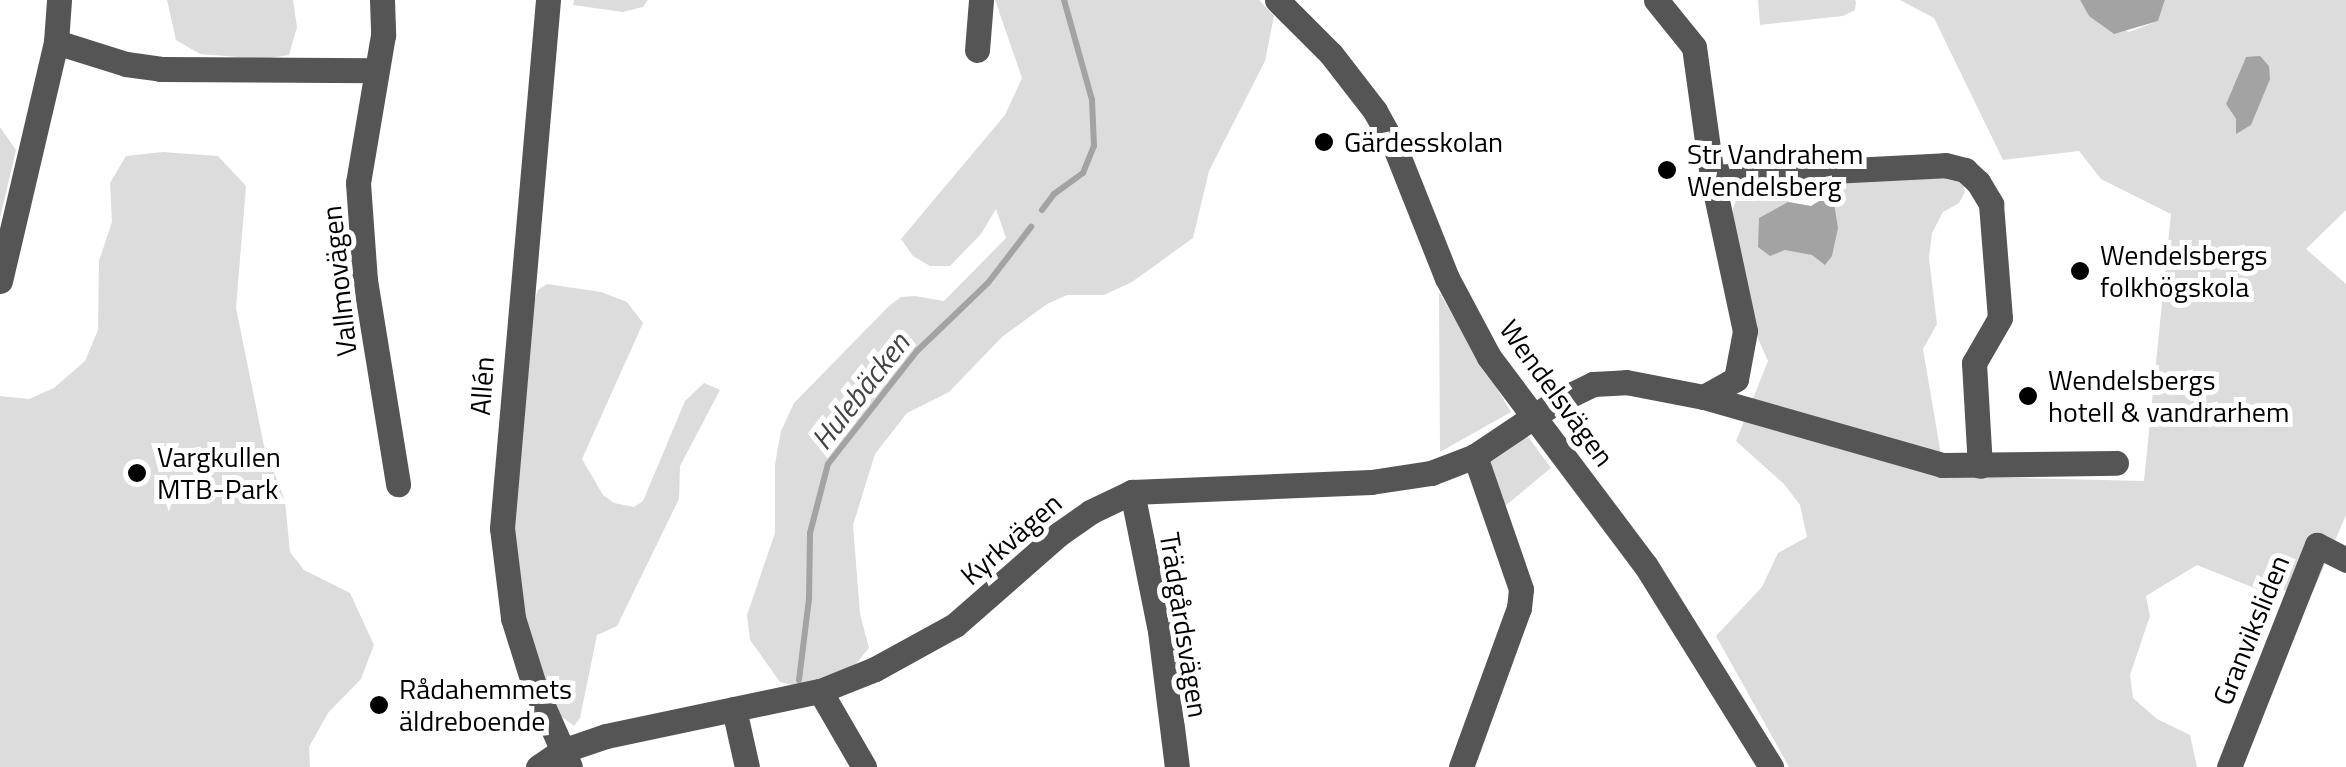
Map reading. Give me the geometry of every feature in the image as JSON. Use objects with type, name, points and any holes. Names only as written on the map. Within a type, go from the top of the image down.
[{"type":"street","points":[[0,281],[56,42],[59,0]]},
{"type":"street","name":"Vallmovägen","points":[[382,0],[382,35],[358,183],[366,280],[398,484]]},
{"type":"street","name":"Allén","points":[[548,0],[502,528],[511,608],[535,688],[566,759]]},
{"type":"street","points":[[977,50],[981,0]]},
{"type":"street","name":"Wendelsvägen","points":[[1276,0],[1330,54],[1375,110],[1394,145],[1455,292],[1489,356],[1646,566],[1771,767]]},
{"type":"street","points":[[1656,0],[1694,46],[1712,177],[1745,331],[1736,380],[1704,398]]},
{"type":"street","points":[[56,42],[126,64],[160,69],[374,70]]},
{"type":"street","points":[[1712,177],[1946,165],[1965,170],[1978,182],[1991,204],[2000,318],[1974,363],[1980,466]]},
{"type":"street","name":"Kyrkvägen","points":[[538,767],[566,759],[606,736],[820,691],[901,656],[956,626],[1090,512],[1132,492],[1404,479],[1475,456],[1575,391],[1608,382],[1704,398],[1942,465],[2116,463]]},
{"type":"street","points":[[1461,767],[1521,590],[1475,456]]},
{"type":"street","name":"Trädgårdsvägen","points":[[1132,492],[1160,631],[1176,767]]},
{"type":"street","name":"Granviksliden","points":[[2228,767],[2318,545],[2346,560]]},
{"type":"street","points":[[820,691],[864,767]]},
{"type":"street","points":[[734,710],[747,767]]},
{"type":"shaded area","points":[[167,0],[293,0],[297,27],[289,55],[264,59],[200,54],[176,40]]},
{"type":"shaded area","points":[[574,0],[648,0],[643,7],[623,12],[573,5]]},
{"type":"shaded area","points":[[995,0],[1259,0],[1274,16],[1265,61],[1209,171],[1193,238],[1132,282],[1104,295],[1067,295],[1047,304],[1002,337],[949,392],[907,413],[875,454],[853,525],[860,614],[869,648],[854,666],[797,686],[780,682],[750,640],[747,615],[775,533],[775,464],[781,431],[794,403],[889,306],[901,297],[944,301],[1006,238],[996,209],[981,234],[950,266],[930,266],[913,256],[901,239],[1005,115],[1022,78]]},
{"type":"shaded area","points":[[1758,0],[1856,2],[1855,10],[1843,16],[1760,25]]},
{"type":"shaded area","points":[[1900,0],[2080,0],[2089,16],[2129,32],[2158,21],[2165,0],[2346,0],[2346,210],[2306,249],[2346,284],[2346,515],[2313,592],[2257,589],[2197,565],[2146,596],[2150,616],[2130,675],[2133,698],[2157,719],[2190,735],[2197,767],[1789,767],[1716,636],[1762,587],[1778,553],[1807,537],[1800,505],[1784,484],[1736,441],[1768,361],[1757,336],[1733,227],[1733,208],[1738,196],[1761,184],[1780,186],[1789,202],[1811,206],[1821,200],[1823,186],[1834,177],[1949,174],[1963,184],[1965,192],[1959,203],[1943,212],[1932,233],[1929,258],[1937,324],[1923,349],[1941,455],[1987,477],[2144,481],[2171,214],[2101,179],[2079,151],[2003,160],[1934,18]],"holes":[[[2246,57],[2236,133],[2236,119],[2226,104]]]},
{"type":"shaded area","points":[[2080,0],[2165,0],[2158,21],[2114,34],[2089,16]]},
{"type":"shaded area","points":[[2260,56],[2269,66],[2270,79],[2251,125],[2236,134],[2236,119],[2226,104],[2246,57]]},
{"type":"shaded area","points":[[0,127],[16,150],[0,218]]},
{"type":"shaded area","name":"Vargkullen MTB-Park","points":[[163,152],[218,156],[246,186],[236,308],[264,446],[285,501],[290,552],[304,570],[350,593],[374,645],[361,679],[328,713],[309,747],[310,767],[0,767],[0,396],[29,399],[54,388],[85,361],[98,330],[99,261],[112,222],[110,183],[126,156]]},
{"type":"shaded area","points":[[1821,200],[1834,203],[1838,228],[1832,256],[1825,265],[1812,255],[1785,250],[1770,256],[1758,247],[1759,218],[1788,202],[1811,206]]},
{"type":"shaded area","points":[[547,284],[601,292],[627,302],[643,323],[582,459],[603,495],[614,503],[634,507],[643,501],[685,401],[704,383],[720,390],[680,466],[679,499],[617,626],[597,635],[580,718],[574,726],[558,714],[526,630],[513,523],[532,307],[538,290]]},
{"type":"shaded area","points":[[1439,292],[1511,412],[1440,452]]},
{"type":"shaded area","points":[[1523,430],[1551,468],[1505,506],[1487,457]]},
{"type":"waterway","name":"Hulebäcken","points":[[1042,210],[1054,194],[1083,173],[1094,146],[1092,100],[1064,0]]},
{"type":"waterway","name":"Hulebäcken","points":[[799,680],[809,599],[810,533],[828,464],[917,351],[988,283],[1031,227]]},
{"type":"place","name":"Gärdesskolan","points":[[1324,142]]},
{"type":"place","name":"Str Vandrahem Wendelsberg","points":[[1667,170]]},
{"type":"place","name":"Wendelsbergs folkhögskola","points":[[2080,271]]},
{"type":"place","name":"Wendelsbergs hotell & vandrarhem","points":[[2028,396]]},
{"type":"place","name":"Vargkullen MTB-Park","points":[[137,473]]},
{"type":"place","name":"Rådahemmets äldreboende","points":[[379,705]]}]
